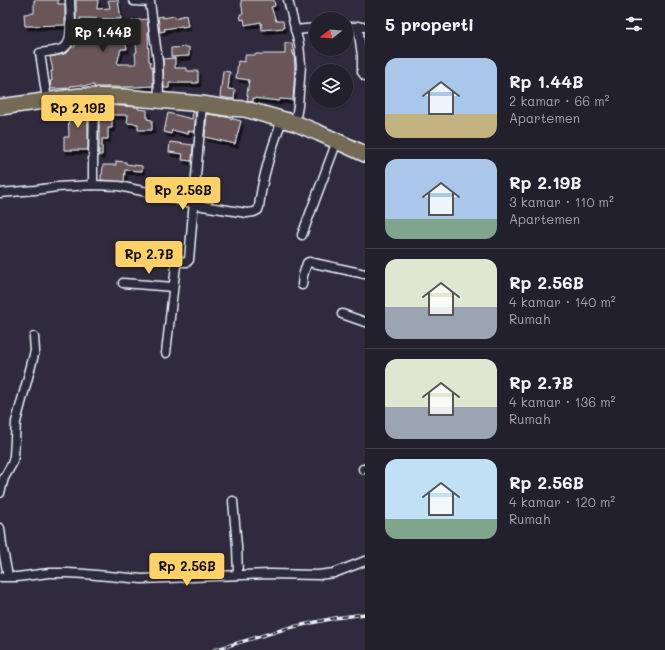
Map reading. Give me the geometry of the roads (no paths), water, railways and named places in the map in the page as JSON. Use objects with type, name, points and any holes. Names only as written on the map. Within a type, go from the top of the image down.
[{"type":"highway","points":[[0,107],[80,96],[94,96],[159,100],[245,109],[289,121],[365,154]]},
{"type":"street","points":[[47,100],[40,53],[65,47],[70,39],[70,0]]},
{"type":"street","points":[[133,0],[150,2],[158,62],[159,100]]},
{"type":"street","points":[[0,193],[57,187],[93,185],[119,186],[194,204],[247,213],[258,210],[263,178],[289,121],[298,106],[301,66],[299,44],[288,0]]},
{"type":"street","points":[[361,27],[362,72],[365,76]]},
{"type":"street","points":[[295,30],[309,29]]},
{"type":"street","points":[[93,185],[92,161],[94,96]]},
{"type":"street","points":[[166,353],[176,263],[187,262],[189,260],[202,104]]},
{"type":"street","points":[[302,235],[337,141]]},
{"type":"street","points":[[302,286],[303,276],[307,263],[309,262],[365,274]]},
{"type":"street","points":[[123,283],[173,287]]},
{"type":"street","points":[[342,314],[365,322]]},
{"type":"street","points":[[0,493],[4,478],[14,456],[16,422],[35,351],[34,337]]},
{"type":"street","points":[[233,501],[238,575]]},
{"type":"street","points":[[0,528],[4,577],[49,573],[85,574],[142,579],[270,574],[318,575],[328,574],[365,561]]},
{"type":"railway","points":[[214,650],[288,628],[335,618],[365,614]]}]
